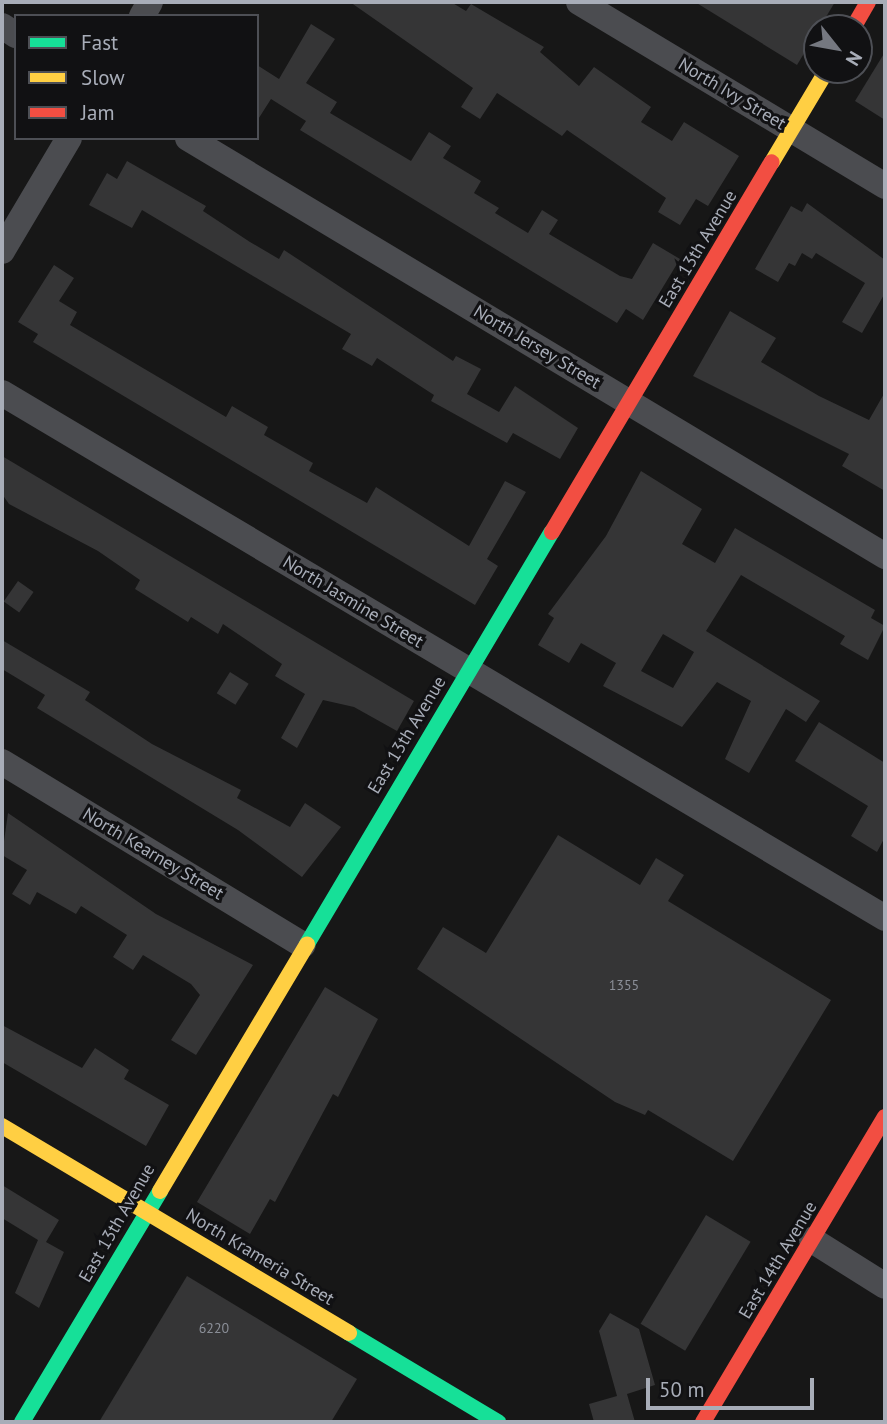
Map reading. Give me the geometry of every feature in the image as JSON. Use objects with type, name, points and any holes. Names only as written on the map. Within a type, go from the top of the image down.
[{"type":"main road","name":"East 13th Avenue","points":[[22,1422],[303,945],[819,84]]},
{"type":"main road","name":"East 14th Avenue","points":[[703,1422],[885,1117]]},
{"type":"main road","name":"North Krameria Street","points":[[2,1126],[498,1422]]},
{"type":"street","name":"North Ivy Street","points":[[579,2],[885,186]]},
{"type":"street","points":[[2,251],[68,140]]},
{"type":"street","name":"North Jersey Street","points":[[191,140],[885,556]]},
{"type":"street","name":"North Jasmine Street","points":[[2,393],[885,918]]},
{"type":"street","name":"North Kearney Street","points":[[2,762],[303,945]]},
{"type":"street","points":[[812,1240],[885,1286]]},
{"type":"building","points":[[350,2],[451,2],[466,11],[471,4],[544,47],[540,52],[579,86],[594,67],[651,107],[641,122],[672,141],[684,122],[739,156],[708,206],[696,199],[680,225],[658,212],[666,198],[567,130],[562,136],[497,93],[480,119],[461,107],[473,88]]},
{"type":"building","points":[[695,2],[835,2],[828,14],[803,14],[803,55],[797,65]]},
{"type":"building","points":[[311,24],[335,39],[306,83],[337,102],[330,113],[411,161],[429,132],[451,146],[443,158],[481,181],[474,193],[499,208],[495,213],[528,233],[542,210],[558,220],[549,234],[620,276],[632,279],[653,243],[680,259],[643,320],[626,309],[617,323],[300,130],[306,121],[271,99],[259,118],[259,66],[279,79]]},
{"type":"building","points":[[885,52],[885,120],[855,101],[865,84],[873,84],[873,72]]},
{"type":"building","points":[[127,161],[206,206],[203,211],[250,242],[279,259],[284,250],[453,361],[456,356],[481,369],[467,394],[499,412],[515,386],[578,428],[560,459],[513,433],[507,443],[431,401],[434,395],[377,358],[372,366],[342,349],[351,334],[142,210],[132,228],[89,205],[107,173],[117,179]]},
{"type":"building","points":[[807,203],[885,260],[885,293],[862,333],[842,322],[865,283],[816,253],[812,259],[802,253],[795,266],[789,263],[778,282],[755,269],[791,206],[802,212]]},
{"type":"building","points":[[54,265],[74,278],[59,301],[77,312],[70,325],[226,417],[232,406],[268,427],[264,435],[313,463],[309,471],[367,503],[376,487],[469,546],[505,481],[526,492],[487,559],[498,566],[475,605],[33,342],[38,334],[18,322]]},
{"type":"building","points":[[730,311],[776,338],[761,362],[819,396],[869,420],[885,392],[885,491],[842,466],[849,454],[693,376]]},
{"type":"building","points":[[2,456],[414,701],[397,731],[354,707],[323,700],[297,748],[281,738],[305,694],[275,676],[282,664],[223,624],[218,634],[191,617],[188,622],[135,589],[140,580],[98,551],[9,504],[2,494]]},
{"type":"building","points":[[641,471],[702,509],[682,544],[715,563],[735,528],[875,610],[871,618],[885,626],[868,660],[840,644],[845,636],[741,575],[706,631],[820,701],[806,722],[786,709],[749,773],[725,759],[751,701],[717,682],[682,727],[603,686],[616,663],[581,643],[569,663],[538,645],[554,618],[548,614],[606,536]],"holes":[[[663,634],[694,652],[673,688],[641,671]]]},
{"type":"building","points":[[18,581],[34,592],[19,612],[4,601]]},
{"type":"building","points":[[2,640],[90,692],[85,700],[152,744],[241,790],[237,798],[290,827],[305,803],[341,827],[302,877],[238,830],[37,708],[45,695],[2,669]]},
{"type":"building","points":[[230,672],[249,684],[235,705],[217,693]]},
{"type":"building","points":[[819,722],[885,763],[885,837],[877,852],[851,836],[868,806],[795,761]]},
{"type":"building","points":[[8,813],[156,914],[253,965],[196,1055],[171,1040],[200,995],[191,984],[143,955],[133,970],[113,957],[127,935],[81,906],[76,914],[37,892],[30,905],[12,894],[27,870],[2,855]]},
{"type":"building","points":[[558,835],[640,885],[656,858],[684,875],[668,901],[831,1000],[733,1161],[648,1110],[645,1115],[615,1102],[417,969],[443,927],[486,953]]},
{"type":"building","points":[[325,987],[378,1019],[338,1097],[333,1094],[275,1202],[270,1199],[250,1234],[197,1202]]},
{"type":"building","points":[[2,1025],[82,1068],[95,1048],[129,1070],[124,1079],[169,1105],[146,1146],[2,1062]]},
{"type":"building","points":[[2,1185],[59,1220],[46,1242],[64,1252],[39,1308],[15,1293],[38,1240],[2,1218]]},
{"type":"building","points":[[706,1215],[751,1242],[685,1351],[641,1324]]},
{"type":"building","points":[[187,1276],[357,1379],[331,1422],[99,1422]]},
{"type":"building","points":[[610,1313],[639,1329],[655,1385],[627,1394],[635,1422],[594,1422],[589,1404],[617,1396],[599,1331]]},
{"type":"traffic: fast","points":[[307,944],[552,532]]},
{"type":"traffic: fast","points":[[22,1422],[160,1191]]},
{"type":"traffic: fast","points":[[349,1333],[498,1422]]},
{"type":"traffic: slow","points":[[772,162],[819,84]]},
{"type":"traffic: slow","points":[[160,1191],[307,944]]},
{"type":"traffic: slow","points":[[2,1126],[349,1333]]},
{"type":"traffic: jam","points":[[861,14],[868,2]]},
{"type":"traffic: jam","points":[[552,532],[772,162]]},
{"type":"traffic: jam","points":[[703,1422],[885,1117]]}]
